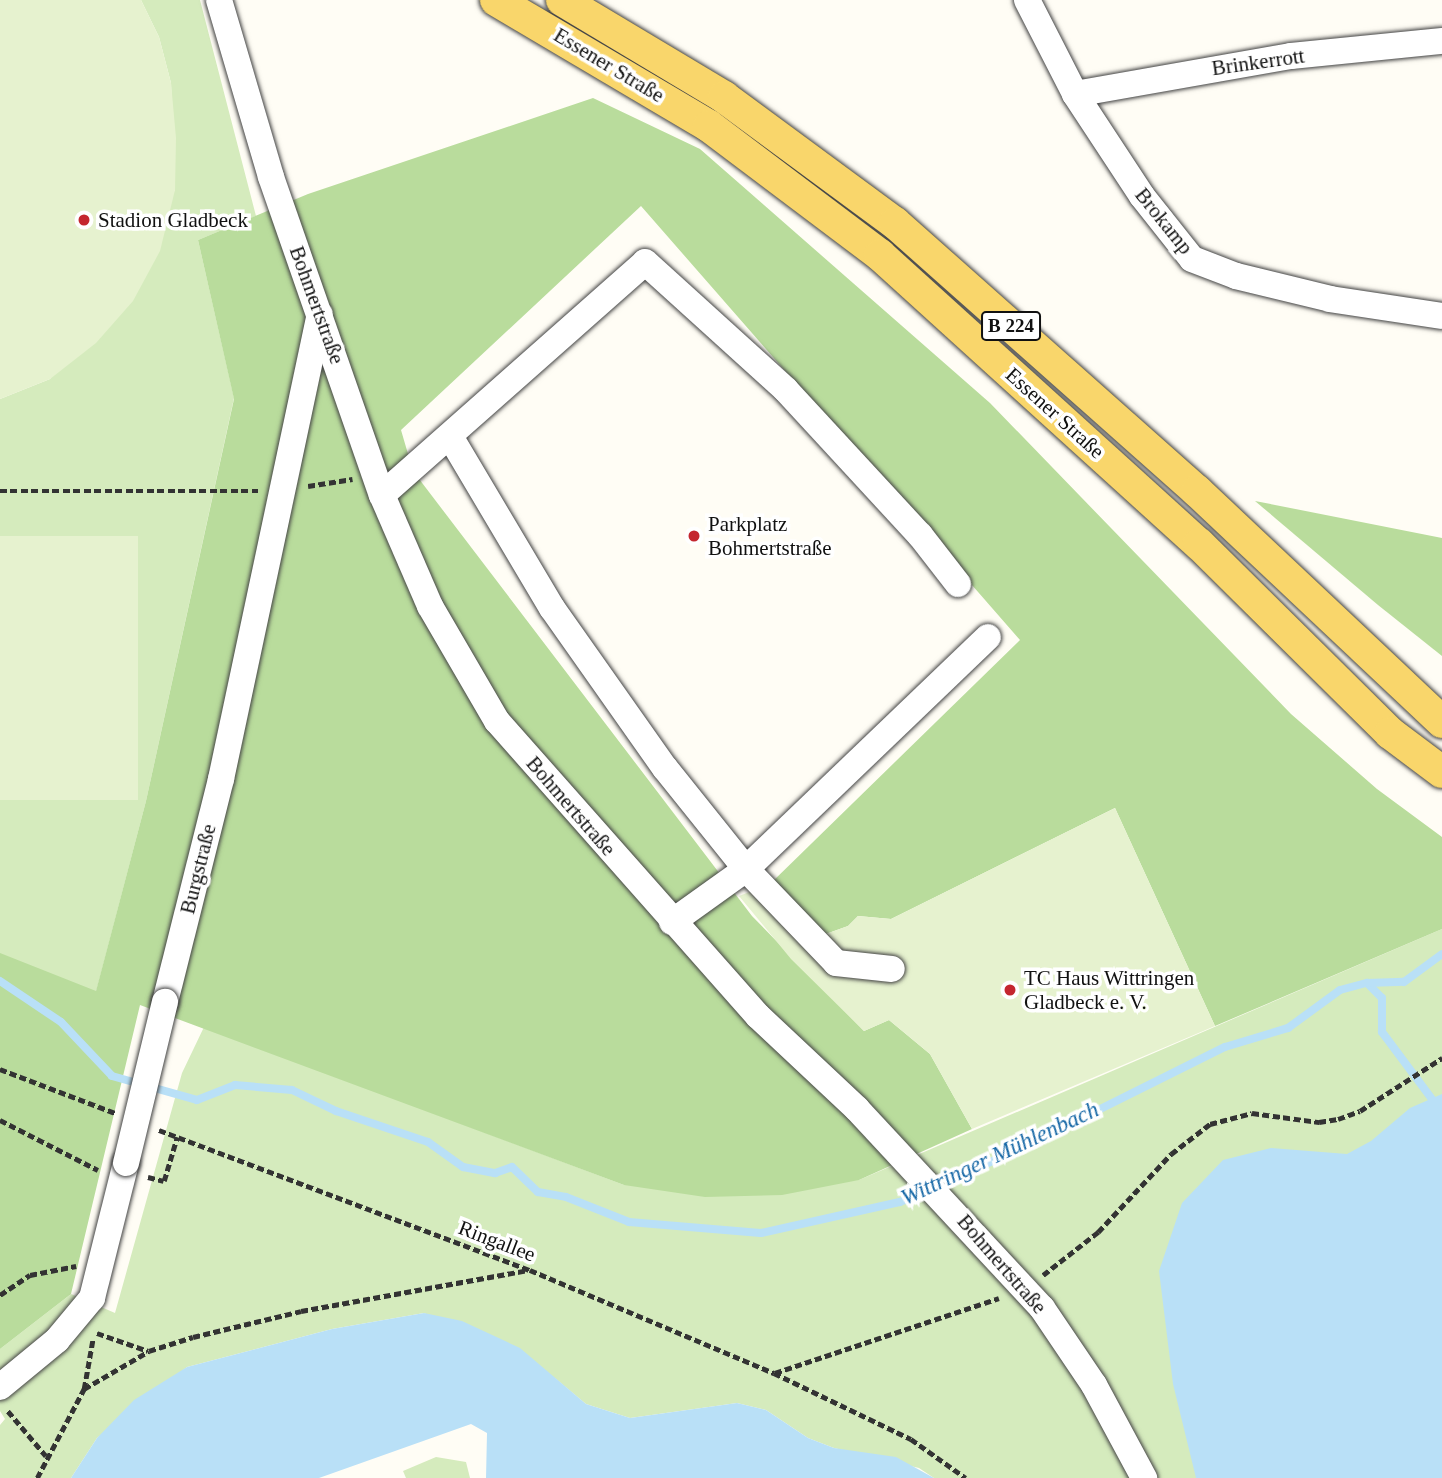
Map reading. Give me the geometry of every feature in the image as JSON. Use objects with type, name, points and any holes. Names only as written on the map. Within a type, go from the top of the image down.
[{"type":"main road","name":"Essener Straße","points":[[496,0],[709,126],[880,255],[1199,544],[1390,733],[1442,772]]},
{"type":"main road","name":"Essener Straße","points":[[562,0],[584,9],[724,97],[895,223],[1197,491],[1442,722]]},
{"type":"street","name":"Bohmertstraße","points":[[219,0],[271,177],[321,312],[379,485],[430,606],[497,721],[679,930],[758,1016],[904,1158],[958,1214],[1024,1290],[1087,1375],[1144,1478]]},
{"type":"street","name":"Brokamp","points":[[1027,0],[1075,94],[1142,196],[1192,259],[1236,276],[1330,299],[1442,316]]},
{"type":"street","name":"Brinkerrott","points":[[1075,94],[1291,56],[1442,41]]},
{"type":"street","points":[[379,485],[451,438],[645,262],[786,390],[920,535],[958,584]]},
{"type":"street","name":"Burgstraße","points":[[0,1387],[73,1322],[92,1298],[220,779],[321,312]]},
{"type":"street","points":[[451,438],[552,608],[664,768],[746,869],[836,963],[892,969]]},
{"type":"street","points":[[679,930],[988,637]]},
{"type":"path","points":[[0,491],[282,491],[379,485]]},
{"type":"path","points":[[774,1373],[1024,1290],[1098,1232],[1171,1154],[1210,1124],[1252,1113],[1319,1122],[1338,1119],[1360,1111],[1403,1080],[1442,1058]]},
{"type":"path","points":[[0,1069],[127,1117]]},
{"type":"path","points":[[0,1120],[124,1171]]},
{"type":"path","name":"Ringallee","points":[[152,1127],[530,1270],[774,1373],[911,1438],[966,1478]]},
{"type":"path","points":[[154,1179],[164,1181],[177,1137]]},
{"type":"path","points":[[0,1295],[30,1275],[69,1265],[99,1271]]},
{"type":"path","points":[[37,1478],[46,1456],[84,1389],[149,1351],[301,1311],[530,1270]]},
{"type":"path","points":[[93,1332],[149,1351]]},
{"type":"path","points":[[0,1402],[46,1456]]},
{"type":"green space","name":"Stadion Gladbeck","points":[[0,0],[141,0],[159,37],[171,83],[176,138],[175,190],[160,251],[133,301],[96,343],[50,379],[0,399]]},
{"type":"green space","points":[[141,0],[200,0],[256,216],[198,240],[234,398],[146,801],[96,992],[0,955],[0,399],[50,379],[175,190],[171,83],[159,37]]},
{"type":"green space","points":[[593,98],[700,149],[990,403],[1291,714],[1377,789],[1442,837],[1442,929],[1215,1026],[1115,808],[891,919],[858,916],[848,926],[823,935],[770,884],[1020,640],[641,206],[401,430],[413,471],[752,916],[864,1031],[889,1020],[930,1054],[972,1129],[859,1180],[782,1195],[705,1197],[624,1185],[140,1005],[71,1294],[0,1349],[0,953],[96,991],[146,801],[234,399],[198,240],[308,194]]},
{"type":"green space","points":[[1255,501],[1442,538],[1442,656],[1378,605]]},
{"type":"green space","points":[[0,536],[138,536],[138,800],[0,800]]},
{"type":"green space","name":"TC Haus Wittringen Gladbeck e. V.","points":[[1115,808],[1215,1026],[972,1129],[930,1054],[889,1020],[864,1031],[791,959],[739,896],[770,884],[823,935],[848,926],[858,916],[891,919]]},
{"type":"green space","points":[[1442,929],[1442,1478],[934,1478],[919,1468],[834,1448],[808,1438],[766,1410],[737,1403],[630,1418],[586,1404],[556,1379],[424,1313],[332,1329],[187,1367],[97,1438],[71,1478],[0,1478],[0,1425],[5,1419],[0,1411],[0,1349],[71,1294],[115,1313],[182,1073],[204,1027],[624,1185],[859,1180]]},
{"type":"green space","points":[[436,1457],[466,1462],[470,1478],[406,1478],[403,1471]]},
{"type":"water","points":[[1442,1094],[1442,1478],[1196,1478],[1173,1384],[1159,1271],[1182,1203],[1223,1160],[1271,1148],[1347,1154],[1371,1141],[1410,1108]]},
{"type":"water","points":[[424,1313],[462,1321],[520,1348],[586,1404],[630,1418],[737,1403],[766,1410],[808,1438],[834,1448],[896,1457],[934,1478],[486,1478],[487,1433],[471,1424],[319,1478],[71,1478],[97,1438],[134,1400],[187,1367],[332,1329]]},
{"type":"waterway","points":[[1367,983],[1404,982],[1442,954]]},
{"type":"waterway","name":"Wittringer Mühlenbach","points":[[0,981],[61,1022],[112,1076],[197,1100],[235,1085],[292,1090],[336,1111],[428,1142],[463,1167],[495,1173],[512,1167],[538,1192],[566,1197],[629,1222],[761,1233],[900,1202],[1020,1149],[1225,1047],[1288,1028],[1340,990],[1367,983],[1382,998],[1382,1032],[1432,1099]]},
{"type":"place","name":"Stadion Gladbeck","points":[[84,220]]},
{"type":"place","name":"Parkplatz Bohmertstraße","points":[[694,536]]},
{"type":"place","name":"TC Haus Wittringen Gladbeck e. V.","points":[[1010,990]]}]
